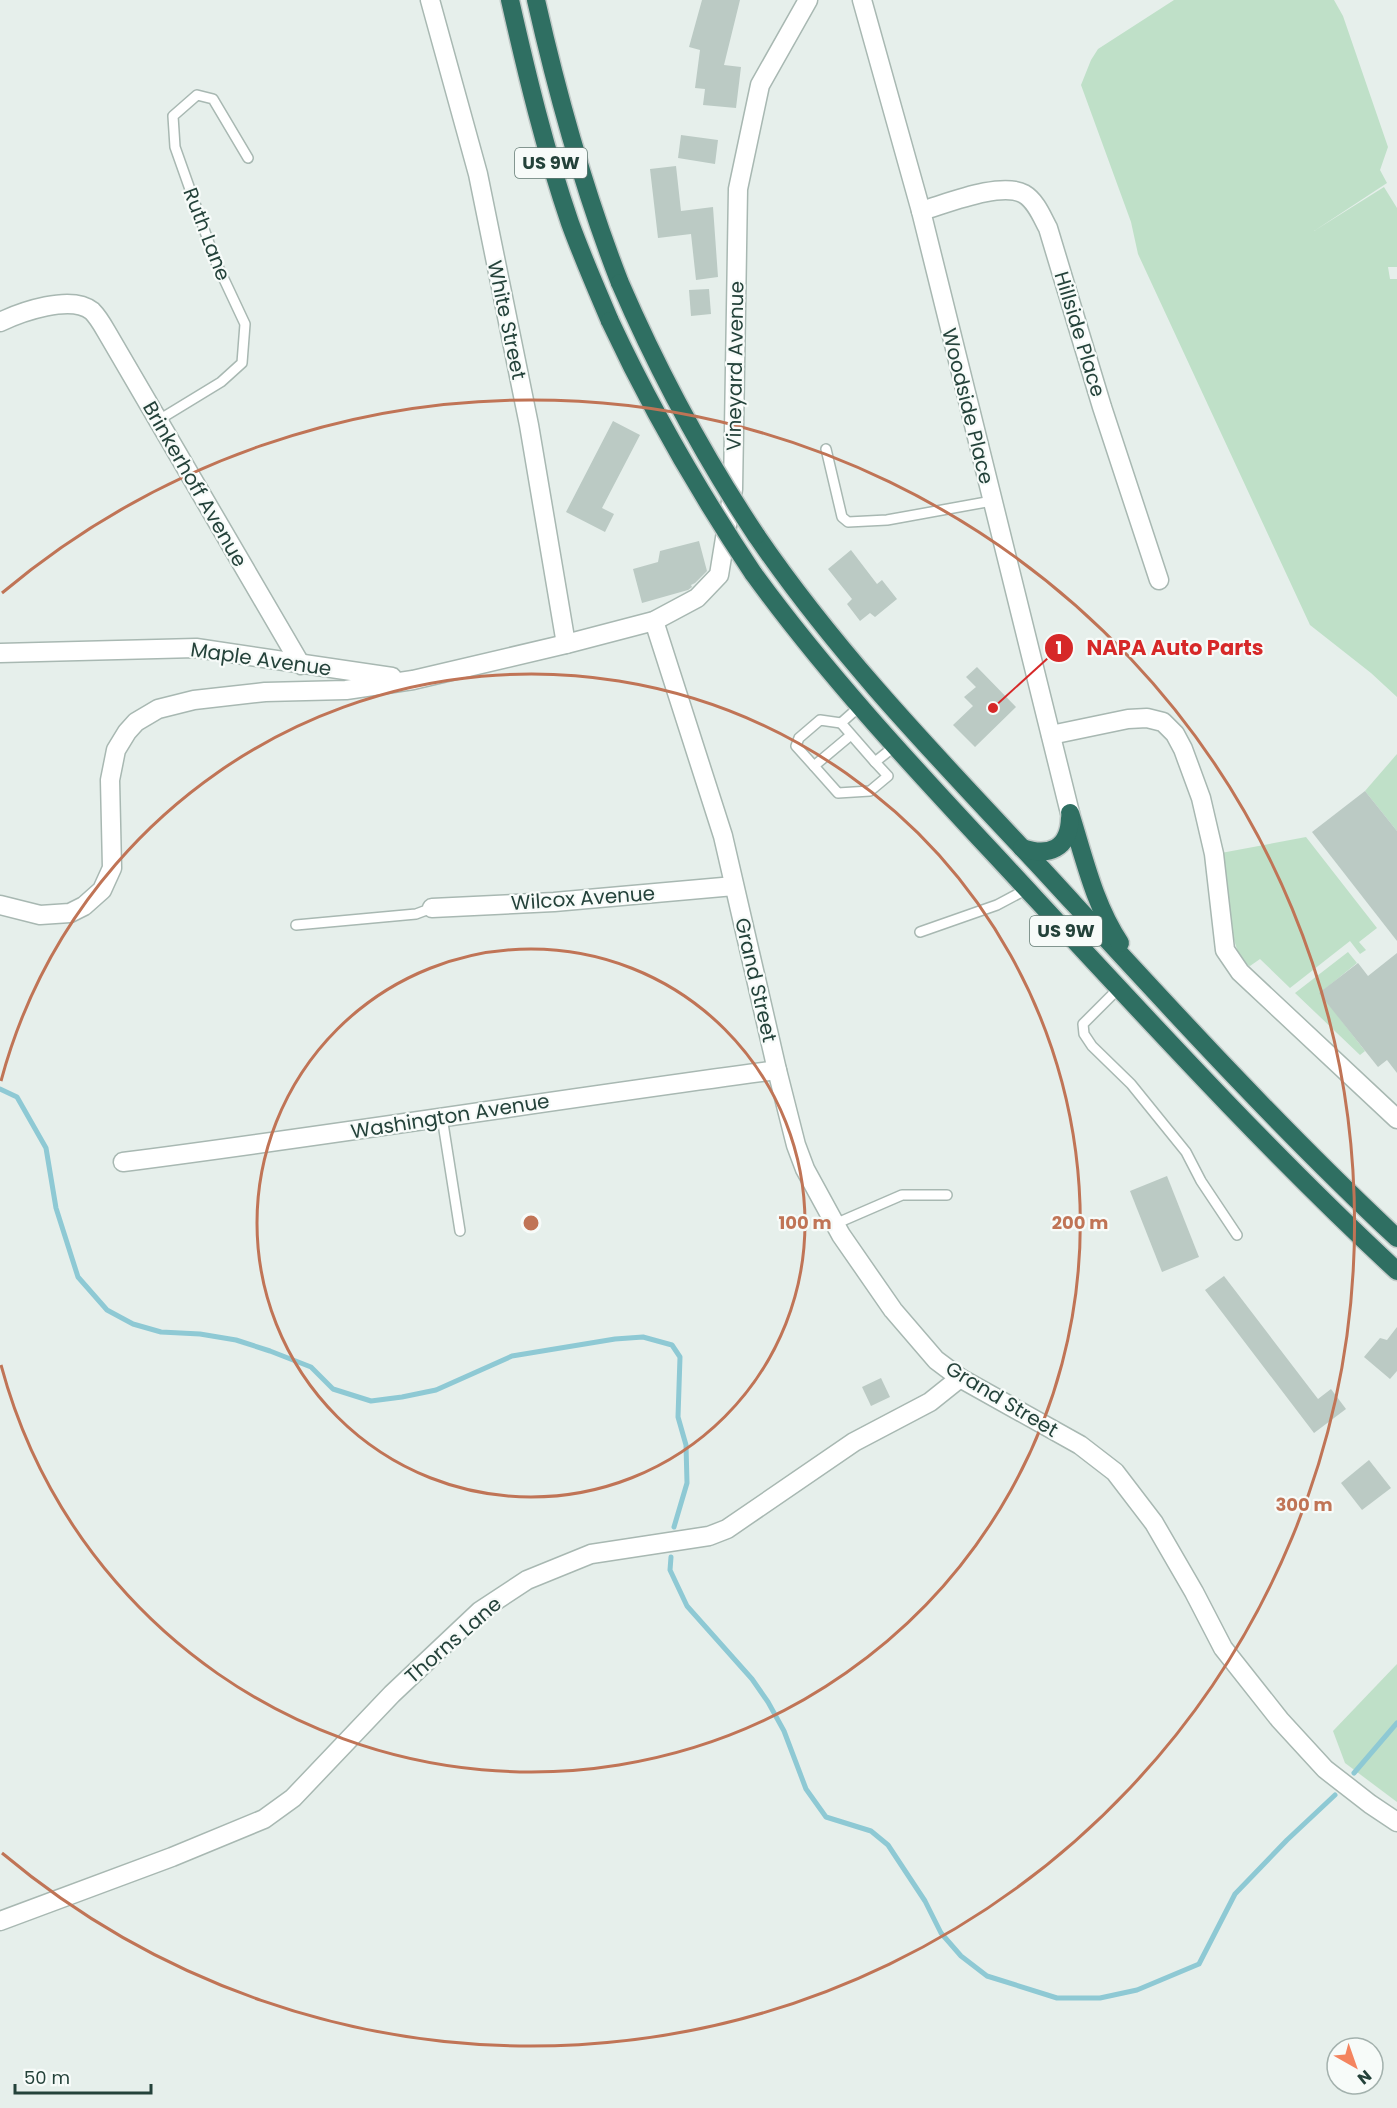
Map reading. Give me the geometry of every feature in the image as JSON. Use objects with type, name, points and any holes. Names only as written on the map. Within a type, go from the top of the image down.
[{"type":"highway","name":"US 9W","points":[[510,0],[554,174],[571,225],[610,321],[674,447],[706,502],[753,573],[814,654],[859,707],[1260,1138],[1397,1271]]},
{"type":"highway","name":"US 9W","points":[[536,0],[559,99],[578,167],[620,283],[678,405],[720,479],[756,535],[833,639],[897,713],[1262,1106],[1397,1238]]},
{"type":"highway","points":[[1022,848],[1036,852],[1049,852],[1059,846],[1066,838],[1070,827],[1070,813]]},
{"type":"highway","points":[[1070,813],[1103,912],[1114,934],[1144,980]]},
{"type":"street","name":"White Street","points":[[430,0],[478,174],[529,425],[566,644]]},
{"type":"street","name":"Vineyard Avenue","points":[[0,905],[40,915],[69,913],[84,906],[102,890],[112,868],[110,780],[116,750],[136,722],[158,709],[194,700],[254,694],[346,690],[413,680],[566,644],[654,621],[697,598],[719,575],[734,489],[738,189],[760,85],[808,0]]},
{"type":"street","name":"Woodside Place","points":[[862,0],[921,211],[1070,813]]},
{"type":"street","name":"Hillside Place","points":[[921,211],[988,192],[1008,189],[1025,195],[1036,206],[1048,228],[1102,407],[1160,580]]},
{"type":"street","name":"Brinkerhoff Avenue","points":[[0,322],[16,315],[60,304],[81,305],[92,312],[106,330],[301,665]]},
{"type":"street","name":"Grand Street","points":[[654,621],[723,836],[796,1145],[805,1169],[835,1224],[893,1310],[936,1360],[960,1378],[1080,1444],[1115,1472],[1154,1523],[1223,1648],[1280,1720],[1325,1770],[1397,1822]]},
{"type":"street","name":"Maple Avenue","points":[[0,653],[196,648],[413,680]]},
{"type":"street","points":[[1051,735],[1128,719],[1147,718],[1163,722],[1175,734],[1193,774],[1208,826],[1225,950],[1240,972],[1397,1119]]},
{"type":"street","name":"Wilcox Avenue","points":[[432,908],[554,902],[734,886]]},
{"type":"street","name":"Washington Avenue","points":[[123,1162],[265,1144],[777,1070]]},
{"type":"street","name":"Thorns Lane","points":[[0,1921],[264,1820],[293,1798],[392,1694],[480,1611],[527,1580],[591,1554],[709,1536],[727,1529],[854,1442],[930,1402],[960,1378]]},
{"type":"lane","name":"Ruth Lane","points":[[157,421],[221,382],[242,363],[246,324],[215,260],[175,147],[172,116],[197,95],[213,99],[248,159]]},
{"type":"lane","points":[[826,449],[842,517],[848,522],[887,520],[992,501]]},
{"type":"lane","points":[[841,723],[859,707]]},
{"type":"lane","points":[[820,720],[841,723],[888,776],[870,792],[838,792],[796,746],[799,738],[820,720]]},
{"type":"lane","points":[[814,766],[851,735]]},
{"type":"lane","points":[[875,762],[895,746]]},
{"type":"lane","points":[[920,932],[998,905],[1027,889]]},
{"type":"lane","points":[[296,925],[416,914],[432,908]]},
{"type":"lane","points":[[1119,988],[1083,1024],[1084,1034],[1092,1046],[1131,1084],[1186,1152],[1201,1181],[1237,1235]]},
{"type":"lane","points":[[442,1117],[460,1231]]},
{"type":"lane","points":[[835,1224],[902,1195],[947,1195]]},
{"type":"green space","points":[[1174,0],[1334,0],[1343,16],[1388,147],[1380,170],[1387,183],[1314,231],[1384,187],[1397,208],[1397,267],[1388,267],[1390,279],[1397,279],[1397,697],[1371,673],[1310,625],[1138,254],[1131,222],[1081,85],[1098,49]]},
{"type":"green space","points":[[1397,754],[1397,831],[1365,791]]},
{"type":"green space","points":[[1306,837],[1377,928],[1359,942],[1366,950],[1360,954],[1350,941],[1290,988],[1260,959],[1250,966],[1243,960],[1237,949],[1229,916],[1221,853]]},
{"type":"green space","points":[[1348,952],[1357,963],[1320,993],[1365,1051],[1360,1055],[1295,993]]},
{"type":"green space","points":[[1397,1664],[1397,1802],[1345,1763],[1333,1731]]},
{"type":"building","points":[[702,0],[740,0],[724,65],[741,67],[736,108],[703,105],[705,89],[695,88],[700,50],[689,47]]},
{"type":"building","points":[[681,135],[718,140],[715,164],[678,158]]},
{"type":"building","points":[[676,166],[681,211],[713,207],[718,277],[696,280],[691,234],[658,238],[650,169]]},
{"type":"building","points":[[709,289],[711,314],[691,316],[689,290]]},
{"type":"building","points":[[613,421],[640,435],[602,508],[614,514],[605,532],[566,512]]},
{"type":"building","points":[[699,541],[707,571],[688,590],[642,603],[633,569],[658,562],[660,551]]},
{"type":"building","points":[[851,550],[877,584],[882,580],[897,599],[875,617],[870,613],[860,621],[847,604],[852,599],[828,569]]},
{"type":"building","points":[[977,667],[1016,707],[975,747],[953,725],[973,706],[964,697],[976,687],[966,677]]},
{"type":"building","points":[[1365,791],[1397,831],[1397,941],[1312,832]]},
{"type":"building","points":[[1397,953],[1397,1073],[1387,1060],[1378,1067],[1319,993],[1358,963],[1368,976]]},
{"type":"building","points":[[1167,1176],[1199,1257],[1162,1272],[1130,1191]]},
{"type":"building","points":[[1224,1276],[1318,1399],[1331,1389],[1346,1409],[1314,1433],[1205,1290]]},
{"type":"building","points":[[1397,1327],[1397,1371],[1390,1379],[1364,1357],[1380,1338],[1387,1340]]},
{"type":"building","points":[[881,1378],[890,1397],[871,1406],[862,1387]]},
{"type":"building","points":[[1369,1460],[1391,1488],[1362,1510],[1341,1483]]},
{"type":"waterway","points":[[0,1089],[17,1097],[46,1148],[56,1208],[78,1277],[107,1310],[133,1324],[161,1332],[200,1334],[236,1340],[311,1367],[333,1389],[371,1401],[436,1390],[512,1356],[615,1339],[643,1337],[672,1345],[680,1357],[678,1417],[686,1445],[687,1483],[674,1527]]},
{"type":"waterway","points":[[671,1557],[670,1570],[687,1606],[752,1679],[768,1702],[784,1731],[806,1789],[826,1817],[871,1831],[888,1845],[925,1901],[941,1933],[961,1956],[987,1976],[1057,1998],[1100,1998],[1137,1990],[1199,1964],[1235,1894],[1335,1795]]},
{"type":"waterway","points":[[1354,1773],[1397,1723]]},
{"type":"place","name":"NAPA Auto Parts","points":[[993,708]]}]
